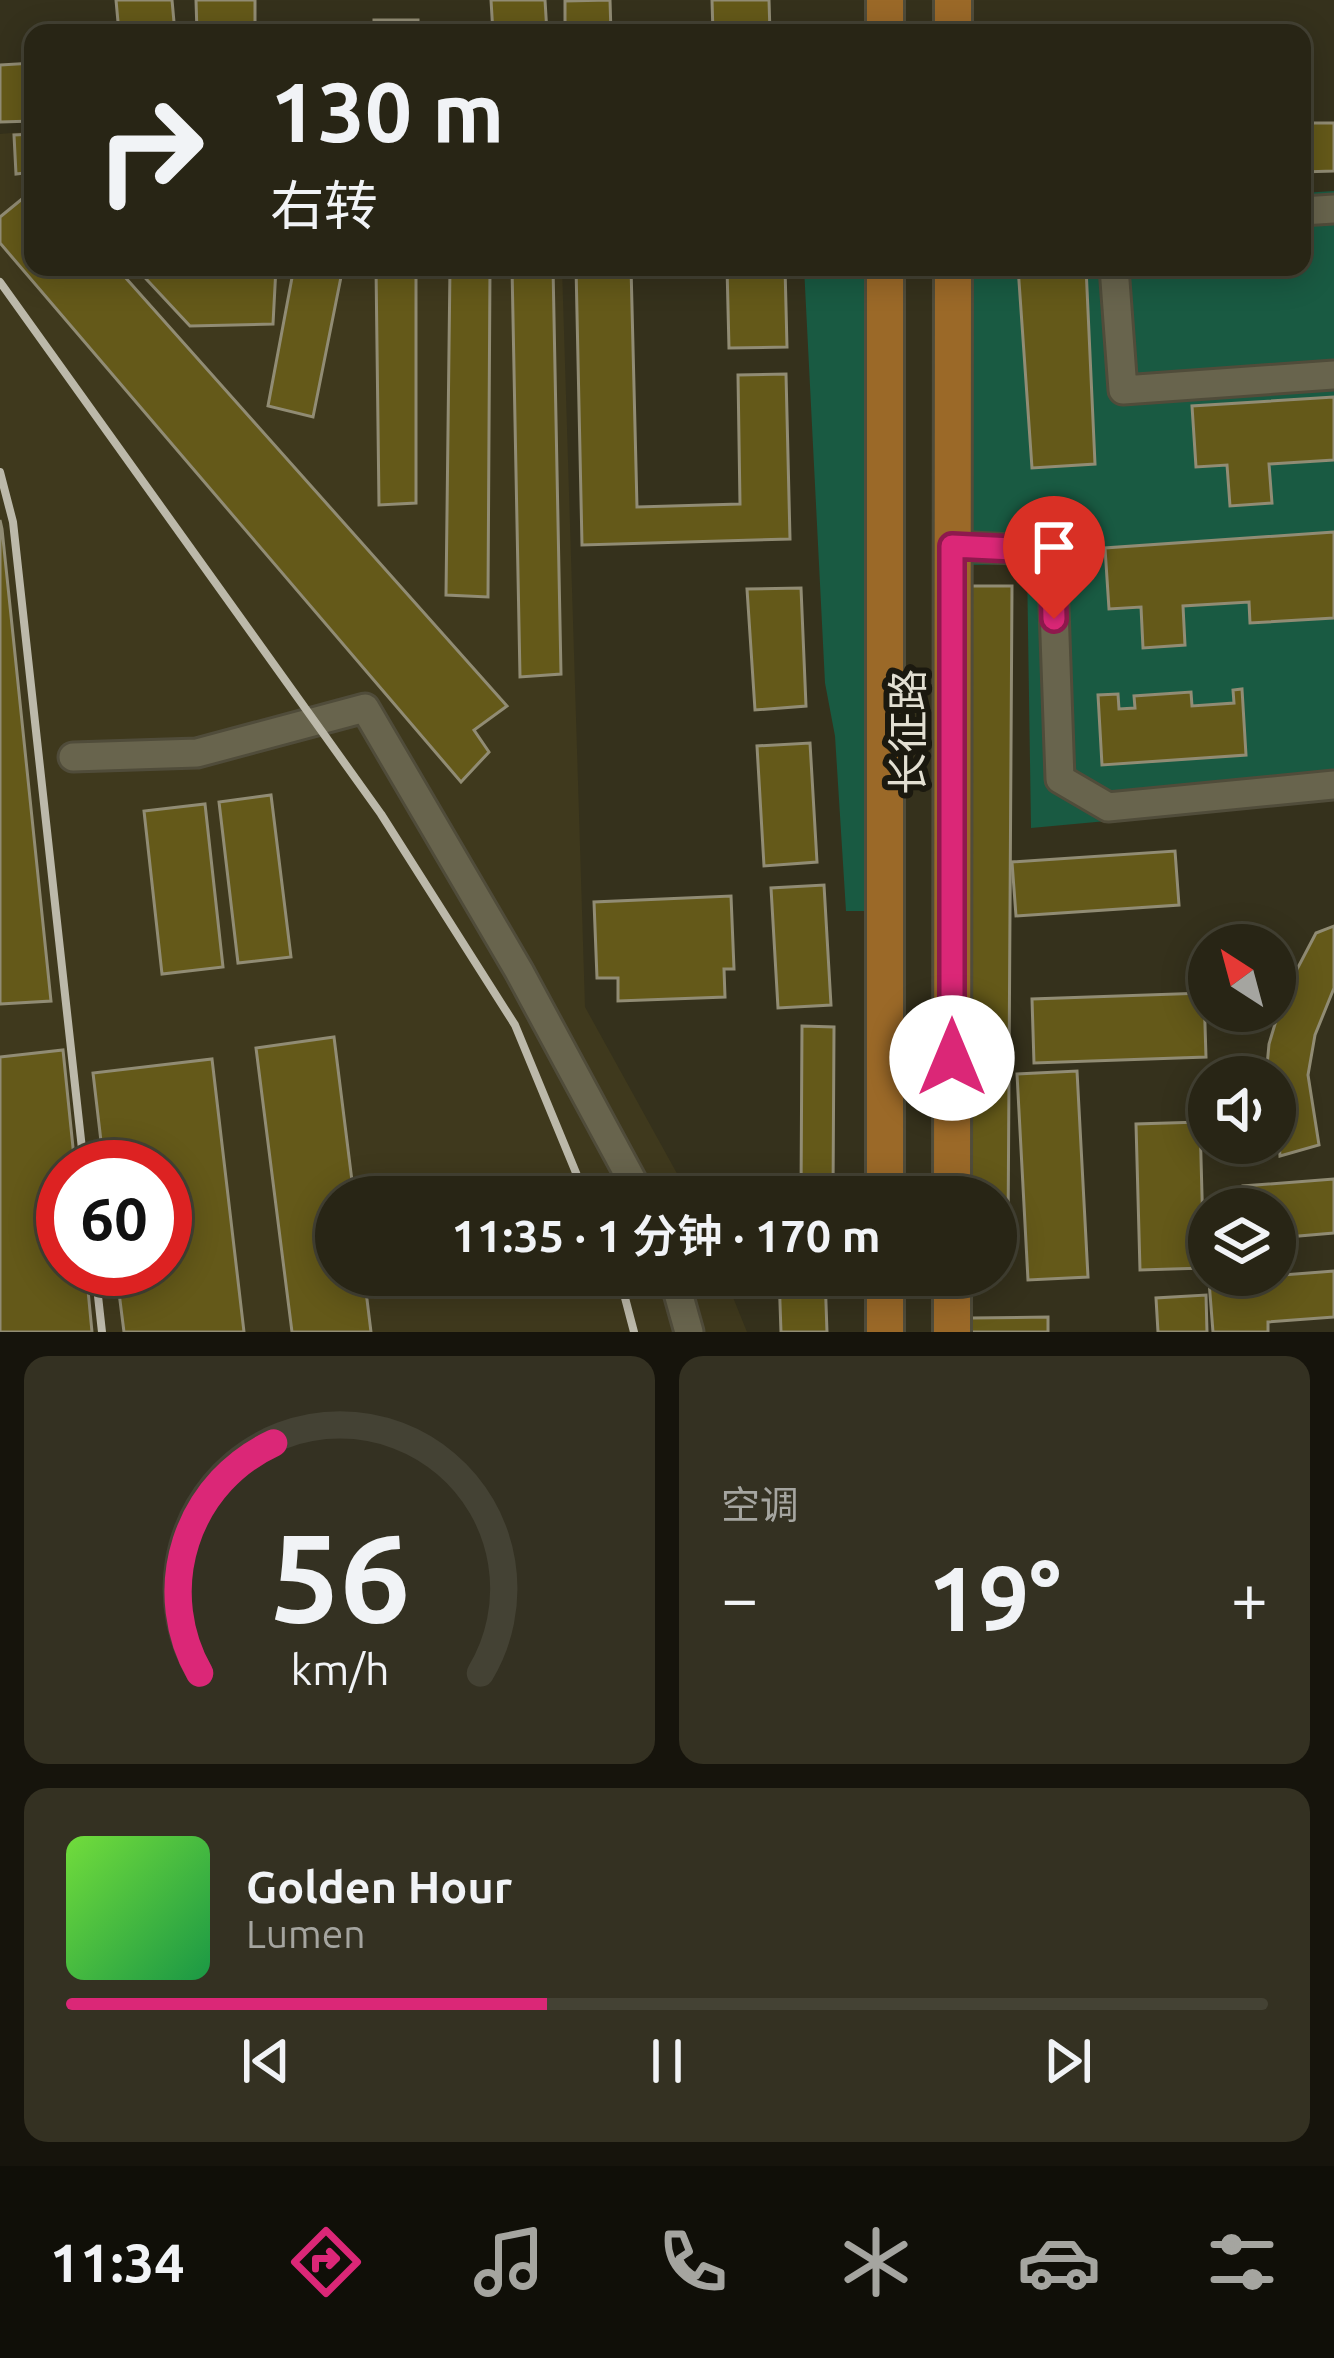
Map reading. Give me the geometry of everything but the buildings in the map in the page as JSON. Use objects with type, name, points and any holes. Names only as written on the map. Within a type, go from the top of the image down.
[{"type":"main road","name":"长征路","points":[[885,276],[885,1176]]},
{"type":"main road","name":"长征路","points":[[952,1176],[953,276]]},
{"type":"main road","points":[[885,1296],[885,1332]]},
{"type":"main road","points":[[952,1296],[952,1332]]},
{"type":"lane","points":[[1115,276],[1123,390],[1334,375]]},
{"type":"lane","points":[[952,546],[1035,550],[1053,578],[1060,778],[1081,796],[1108,807],[1334,785]]},
{"type":"lane","points":[[73,757],[197,753],[365,708],[519,971],[629,1176]]},
{"type":"lane","points":[[679,1296],[689,1332]]},
{"type":"shaded area","points":[[24,132],[24,276],[562,276],[585,1007],[678,1176],[315,1176],[315,1296],[732,1296],[747,1332],[0,1332],[0,134]]},
{"type":"green space","points":[[1334,191],[1334,800],[1031,828],[1027,564],[970,565],[972,276],[1311,276],[1311,192]]},
{"type":"green space","points":[[804,276],[870,276],[871,911],[846,911],[835,736],[825,683]]},
{"type":"railway","points":[[0,282],[381,814],[515,1025],[577,1176]]},
{"type":"railway","points":[[0,472],[13,522],[81,1140]]},
{"type":"railway","points":[[98,1296],[102,1332]]},
{"type":"railway","points":[[625,1296],[634,1332]]},
{"type":"route","points":[[952,1058],[952,546],[1035,550],[1053,578],[1054,619]]}]
